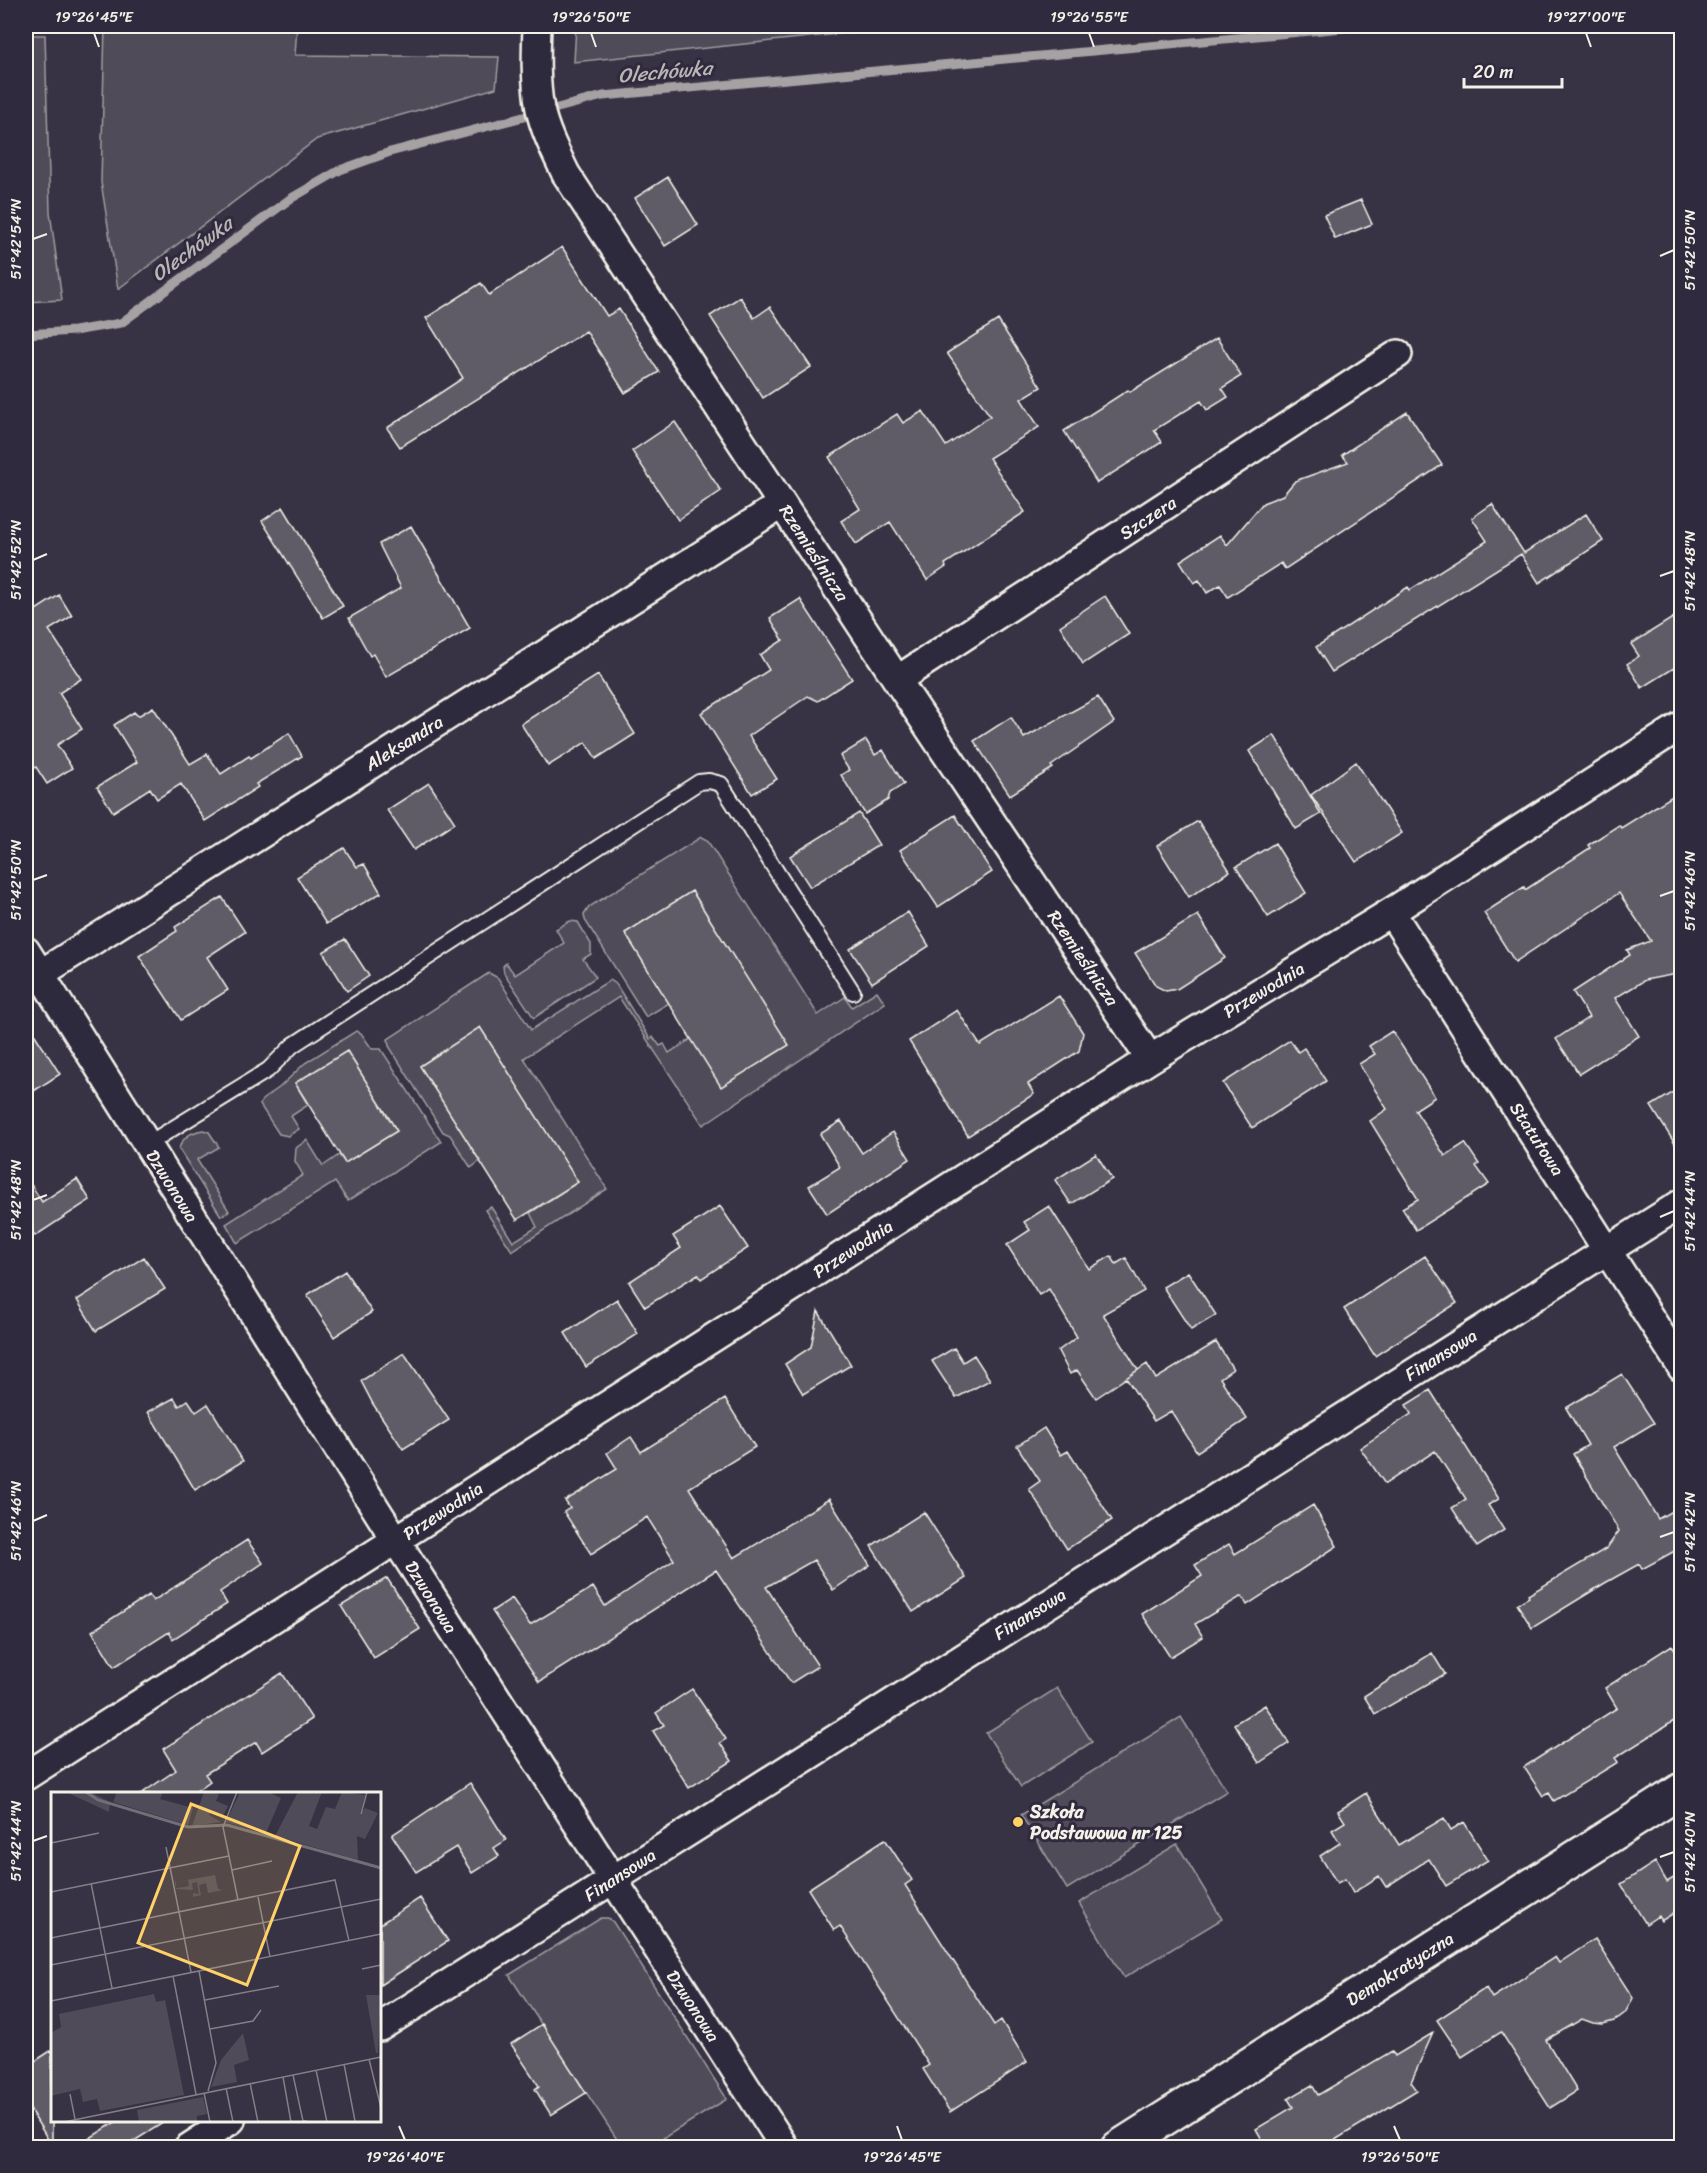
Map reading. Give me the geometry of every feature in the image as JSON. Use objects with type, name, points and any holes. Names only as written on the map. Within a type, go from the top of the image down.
[{"type":"street","name":"Rzemieślnicza","points":[[537,26],[536,82],[540,111],[550,140],[566,174],[897,680],[1150,1059]]},
{"type":"street","name":"Szczera","points":[[897,680],[1398,354]]},
{"type":"street","name":"Aleksandra","points":[[33,979],[782,504]]},
{"type":"street","name":"Przewodnia","points":[[26,1776],[1150,1059],[1391,912],[1682,725]]},
{"type":"street","name":"Statutowa","points":[[1391,912],[1682,1368]]},
{"type":"street","name":"Dzwonowa","points":[[26,951],[33,979],[146,1145],[612,1881],[784,2148]]},
{"type":"street","name":"Finansowa","points":[[381,2026],[1682,1203]]},
{"type":"street","name":"Demokratyczna","points":[[1118,2148],[1682,1790]]},
{"type":"street","points":[[188,2148],[229,2122]]},
{"type":"lane","points":[[146,1145],[268,1070],[293,1045],[699,782],[710,781],[722,784],[853,992]]},
{"type":"shaded area","points":[[105,26],[297,26],[295,55],[499,57],[496,88],[317,139],[118,289],[101,182]]},
{"type":"shaded area","points":[[576,26],[914,26],[574,62]]},
{"type":"shaded area","points":[[26,35],[45,35],[50,212],[62,300],[26,302]]},
{"type":"shaded area","points":[[701,837],[707,840],[818,1015],[845,997],[852,1007],[877,991],[885,1003],[703,1125],[619,997],[524,1058],[607,1189],[512,1251],[485,1210],[491,1207],[513,1242],[537,1227],[530,1213],[578,1182],[480,1028],[420,1066],[480,1161],[471,1168],[450,1135],[443,1132],[389,1046],[388,1039],[489,973],[498,978],[531,1030],[610,980],[616,984],[650,1039],[653,1037],[660,1046],[664,1044],[669,1053],[691,1039],[788,1045],[692,891],[625,933],[669,1003],[646,1017],[585,920],[584,915],[589,907]]},
{"type":"shaded area","points":[[570,921],[578,922],[591,944],[591,954],[583,959],[596,977],[534,1018],[504,973],[503,966],[506,963],[515,975],[564,943],[556,929]]},
{"type":"shaded area","points":[[356,1031],[361,1033],[372,1049],[381,1049],[441,1142],[348,1201],[335,1182],[237,1243],[226,1224],[303,1175],[295,1161],[296,1148],[307,1140],[323,1166],[339,1155],[345,1163],[397,1131],[347,1051],[295,1083],[308,1105],[291,1116],[299,1129],[288,1136],[279,1134],[260,1105],[262,1100],[280,1087],[305,1063]]},
{"type":"shaded area","points":[[203,1130],[209,1132],[219,1147],[197,1160],[229,1211],[221,1216],[179,1149],[182,1141],[188,1136]]},
{"type":"shaded area","points":[[1057,1688],[1092,1742],[1021,1787],[986,1733]]},
{"type":"shaded area","points":[[1181,1717],[1227,1791],[1067,1889],[1021,1815]]},
{"type":"shaded area","points":[[1177,1844],[1222,1919],[1124,1978],[1079,1903]]},
{"type":"shaded area","points":[[601,1918],[608,1918],[613,1922],[727,2099],[649,2147],[622,2147],[509,1975]]},
{"type":"building","points":[[668,177],[698,225],[665,246],[635,198]]},
{"type":"building","points":[[1361,200],[1372,224],[1335,239],[1324,215]]},
{"type":"building","points":[[562,247],[607,316],[619,309],[659,372],[625,393],[586,331],[400,447],[387,428],[463,378],[426,318],[481,283],[489,295]]},
{"type":"building","points":[[740,297],[754,318],[770,307],[811,367],[763,398],[710,316]]},
{"type":"building","points":[[998,320],[1041,387],[1021,399],[1039,427],[989,458],[1025,512],[945,564],[946,567],[927,580],[890,522],[856,544],[841,521],[860,509],[829,457],[897,414],[903,423],[923,411],[946,446],[990,416],[947,353]]},
{"type":"building","points":[[1217,338],[1241,376],[1222,388],[1228,397],[1207,410],[1201,401],[1154,430],[1162,442],[1097,483],[1064,431]]},
{"type":"building","points":[[1407,412],[1442,465],[1285,569],[1281,563],[1228,597],[1220,585],[1207,593],[1199,580],[1194,583],[1180,561],[1220,535],[1227,545],[1263,503],[1283,495],[1295,481],[1348,462],[1342,455]]},
{"type":"building","points":[[675,422],[721,491],[678,520],[632,451]]},
{"type":"building","points":[[1492,504],[1524,553],[1586,514],[1603,541],[1539,583],[1521,554],[1332,672],[1316,647],[1408,587],[1410,590],[1487,541],[1472,518]]},
{"type":"building","points":[[283,507],[343,606],[323,618],[262,521]]},
{"type":"building","points":[[411,526],[470,628],[386,677],[373,654],[370,656],[349,618],[401,588],[379,544]]},
{"type":"building","points":[[26,593],[36,610],[59,595],[72,616],[49,630],[81,679],[59,693],[82,729],[57,745],[72,768],[47,784],[36,767],[26,774]]},
{"type":"building","points":[[1105,596],[1129,634],[1083,664],[1060,626]]},
{"type":"building","points":[[800,599],[852,679],[818,701],[808,696],[749,736],[777,779],[752,794],[701,713],[769,670],[760,655],[783,640],[770,618]]},
{"type":"building","points":[[1682,612],[1682,663],[1642,688],[1627,664],[1639,656],[1631,644]]},
{"type":"building","points":[[598,675],[635,734],[596,759],[586,742],[548,766],[521,724]]},
{"type":"building","points":[[1098,697],[1114,722],[1051,766],[1053,768],[1010,795],[974,741],[1011,717],[1024,738]]},
{"type":"building","points":[[153,707],[190,764],[207,754],[221,774],[289,733],[302,756],[256,784],[258,787],[205,821],[181,784],[157,799],[150,788],[113,812],[97,787],[137,762],[114,725],[134,712],[138,716]]},
{"type":"building","points":[[1274,735],[1321,814],[1296,829],[1249,751]]},
{"type":"building","points":[[866,740],[875,755],[883,750],[904,784],[890,793],[888,800],[865,814],[841,775],[849,770],[840,756]]},
{"type":"building","points":[[1356,762],[1402,833],[1356,862],[1311,795]]},
{"type":"building","points":[[429,783],[455,823],[414,850],[387,810]]},
{"type":"building","points":[[1682,790],[1682,973],[1645,980],[1615,998],[1639,1036],[1579,1074],[1556,1039],[1589,1017],[1573,992],[1630,955],[1627,950],[1651,941],[1619,893],[1515,962],[1484,913],[1524,887],[1525,890],[1590,848],[1588,845],[1619,825],[1621,828]]},
{"type":"building","points":[[859,813],[879,845],[810,887],[790,856]]},
{"type":"building","points":[[955,815],[992,872],[938,907],[900,850]]},
{"type":"building","points":[[1198,821],[1230,871],[1189,897],[1157,846]]},
{"type":"building","points":[[1275,843],[1306,893],[1268,917],[1236,867]]},
{"type":"building","points":[[344,848],[357,867],[364,864],[381,893],[326,924],[297,877]]},
{"type":"building","points":[[692,891],[789,1045],[721,1087],[625,933]]},
{"type":"building","points":[[222,897],[245,932],[207,957],[228,990],[181,1020],[139,956],[177,931],[175,927]]},
{"type":"building","points":[[908,912],[929,946],[872,983],[850,949]]},
{"type":"building","points":[[1198,915],[1225,958],[1177,989],[1166,991],[1156,986],[1135,953]]},
{"type":"building","points":[[345,939],[369,976],[347,991],[323,952]]},
{"type":"building","points":[[1059,996],[1083,1033],[1079,1051],[1028,1084],[1034,1094],[968,1136],[909,1041],[957,1010],[980,1045]]},
{"type":"building","points":[[26,1021],[60,1074],[26,1096]]},
{"type":"building","points":[[480,1027],[578,1182],[517,1220],[420,1066]]},
{"type":"building","points":[[1392,1031],[1435,1097],[1415,1110],[1445,1156],[1465,1143],[1479,1164],[1476,1166],[1489,1184],[1416,1230],[1402,1208],[1418,1199],[1370,1121],[1387,1109],[1359,1064],[1375,1054],[1369,1046]]},
{"type":"building","points":[[1290,1040],[1298,1052],[1304,1048],[1326,1081],[1252,1128],[1223,1083]]},
{"type":"building","points":[[347,1051],[397,1131],[345,1163],[295,1083]]},
{"type":"building","points":[[1682,1087],[1682,1155],[1651,1106]]},
{"type":"building","points":[[841,1121],[862,1153],[893,1132],[910,1159],[827,1214],[809,1186],[840,1167],[820,1134]]},
{"type":"building","points":[[1096,1154],[1112,1179],[1071,1204],[1055,1180]]},
{"type":"building","points":[[26,1177],[42,1202],[77,1179],[90,1200],[35,1236],[26,1221]]},
{"type":"building","points":[[720,1206],[748,1248],[701,1279],[698,1274],[645,1307],[629,1282],[681,1248],[673,1236]]},
{"type":"building","points":[[1049,1206],[1089,1269],[1111,1256],[1116,1264],[1126,1258],[1144,1291],[1103,1314],[1138,1370],[1096,1398],[1077,1370],[1070,1374],[1058,1351],[1077,1337],[1049,1289],[1039,1295],[1007,1245],[1030,1230],[1024,1222]]},
{"type":"building","points":[[1425,1256],[1457,1303],[1375,1356],[1344,1309]]},
{"type":"building","points":[[144,1257],[165,1289],[96,1331],[77,1300]]},
{"type":"building","points":[[345,1271],[372,1312],[334,1337],[307,1295]]},
{"type":"building","points":[[1188,1272],[1216,1315],[1191,1330],[1163,1287]]},
{"type":"building","points":[[617,1299],[638,1334],[586,1367],[565,1333]]},
{"type":"building","points":[[818,1311],[851,1365],[803,1394],[785,1364],[811,1347]]},
{"type":"building","points":[[1216,1342],[1233,1369],[1220,1378],[1247,1419],[1197,1452],[1171,1411],[1154,1421],[1126,1378],[1147,1364],[1156,1379]]},
{"type":"building","points":[[954,1348],[963,1362],[974,1355],[990,1380],[956,1398],[932,1361]]},
{"type":"building","points":[[404,1353],[449,1420],[403,1449],[373,1404],[361,1381]]},
{"type":"building","points":[[1622,1374],[1654,1423],[1614,1447],[1658,1519],[1682,1505],[1682,1547],[1642,1569],[1639,1564],[1532,1628],[1517,1604],[1529,1597],[1528,1595],[1607,1548],[1619,1531],[1573,1454],[1588,1445],[1566,1408]]},
{"type":"building","points":[[1430,1390],[1499,1499],[1488,1505],[1504,1530],[1477,1547],[1452,1508],[1466,1499],[1435,1451],[1385,1484],[1360,1448],[1411,1414],[1406,1405]]},
{"type":"building","points":[[174,1398],[179,1406],[188,1400],[196,1412],[208,1404],[243,1461],[195,1490],[148,1412]]},
{"type":"building","points":[[725,1399],[755,1447],[689,1488],[734,1558],[829,1499],[870,1565],[833,1590],[814,1560],[766,1587],[818,1666],[791,1683],[716,1570],[539,1682],[492,1611],[512,1598],[530,1625],[593,1587],[605,1606],[674,1560],[647,1517],[591,1554],[564,1512],[570,1508],[565,1501],[617,1469],[607,1453],[631,1437],[641,1452]]},
{"type":"building","points":[[1044,1428],[1061,1455],[1068,1451],[1112,1520],[1067,1549],[1029,1489],[1040,1481],[1017,1446]]},
{"type":"building","points":[[1313,1505],[1337,1546],[1247,1605],[1242,1596],[1195,1624],[1203,1637],[1170,1657],[1142,1614],[1202,1576],[1195,1565],[1229,1544],[1235,1554]]},
{"type":"building","points":[[924,1512],[966,1578],[913,1612],[871,1546]]},
{"type":"building","points":[[247,1540],[263,1563],[220,1592],[227,1604],[173,1639],[169,1632],[114,1667],[92,1631],[149,1595],[153,1601]]},
{"type":"building","points":[[387,1578],[420,1629],[374,1658],[341,1606]]},
{"type":"building","points":[[1672,1645],[1682,1660],[1682,1716],[1615,1758],[1618,1762],[1554,1801],[1549,1793],[1543,1796],[1524,1767],[1617,1708],[1605,1688]]},
{"type":"building","points":[[1432,1653],[1445,1674],[1375,1714],[1364,1696]]},
{"type":"building","points":[[282,1673],[312,1719],[262,1752],[256,1742],[205,1774],[210,1781],[195,1792],[144,1792],[176,1770],[163,1749]]},
{"type":"building","points":[[692,1689],[726,1739],[720,1743],[732,1761],[689,1788],[653,1731],[664,1725],[656,1713]]},
{"type":"building","points":[[1265,1705],[1289,1743],[1259,1763],[1234,1724]]},
{"type":"building","points":[[470,1783],[506,1840],[494,1848],[499,1856],[472,1873],[456,1847],[416,1872],[392,1835]]},
{"type":"building","points":[[1366,1793],[1399,1845],[1444,1818],[1451,1830],[1464,1822],[1488,1860],[1446,1886],[1429,1859],[1386,1887],[1379,1876],[1353,1893],[1345,1879],[1337,1883],[1320,1856],[1340,1843],[1332,1830],[1345,1822],[1338,1811]]},
{"type":"building","points":[[885,1839],[912,1880],[905,1885],[994,2025],[1001,2020],[1027,2062],[950,2112],[923,2069],[929,2065],[840,1926],[834,1930],[808,1889]]},
{"type":"building","points":[[1655,1862],[1667,1882],[1682,1873],[1682,1908],[1661,1921],[1658,1916],[1646,1924],[1621,1884]]},
{"type":"building","points":[[420,1898],[448,1941],[381,1984],[381,1923]]},
{"type":"building","points":[[1595,1939],[1633,1998],[1625,2013],[1614,2021],[1603,2024],[1582,2019],[1546,2040],[1577,2091],[1550,2108],[1501,2032],[1462,2057],[1437,2020],[1486,1988],[1492,1998],[1555,1957],[1559,1963]]},
{"type":"building","points":[[542,2024],[586,2093],[551,2115],[535,2089],[539,2086],[511,2044]]},
{"type":"building","points":[[1433,2033],[1411,2082],[1417,2090],[1322,2148],[1267,2148],[1256,2129],[1293,2107],[1288,2099],[1312,2085],[1318,2095],[1392,2051],[1395,2056]]},
{"type":"building","points":[[51,2051],[52,2146],[26,2103],[26,2067]]},
{"type":"building","points":[[115,2122],[164,2122],[123,2148],[74,2148]]},
{"type":"waterway","name":"Olechówka","points":[[26,334],[74,331],[121,323],[290,199],[340,170],[390,152],[603,96],[1365,26]]},
{"type":"place","name":"Szkoła Podstawowa nr 125","points":[[1018,1822]]}]
